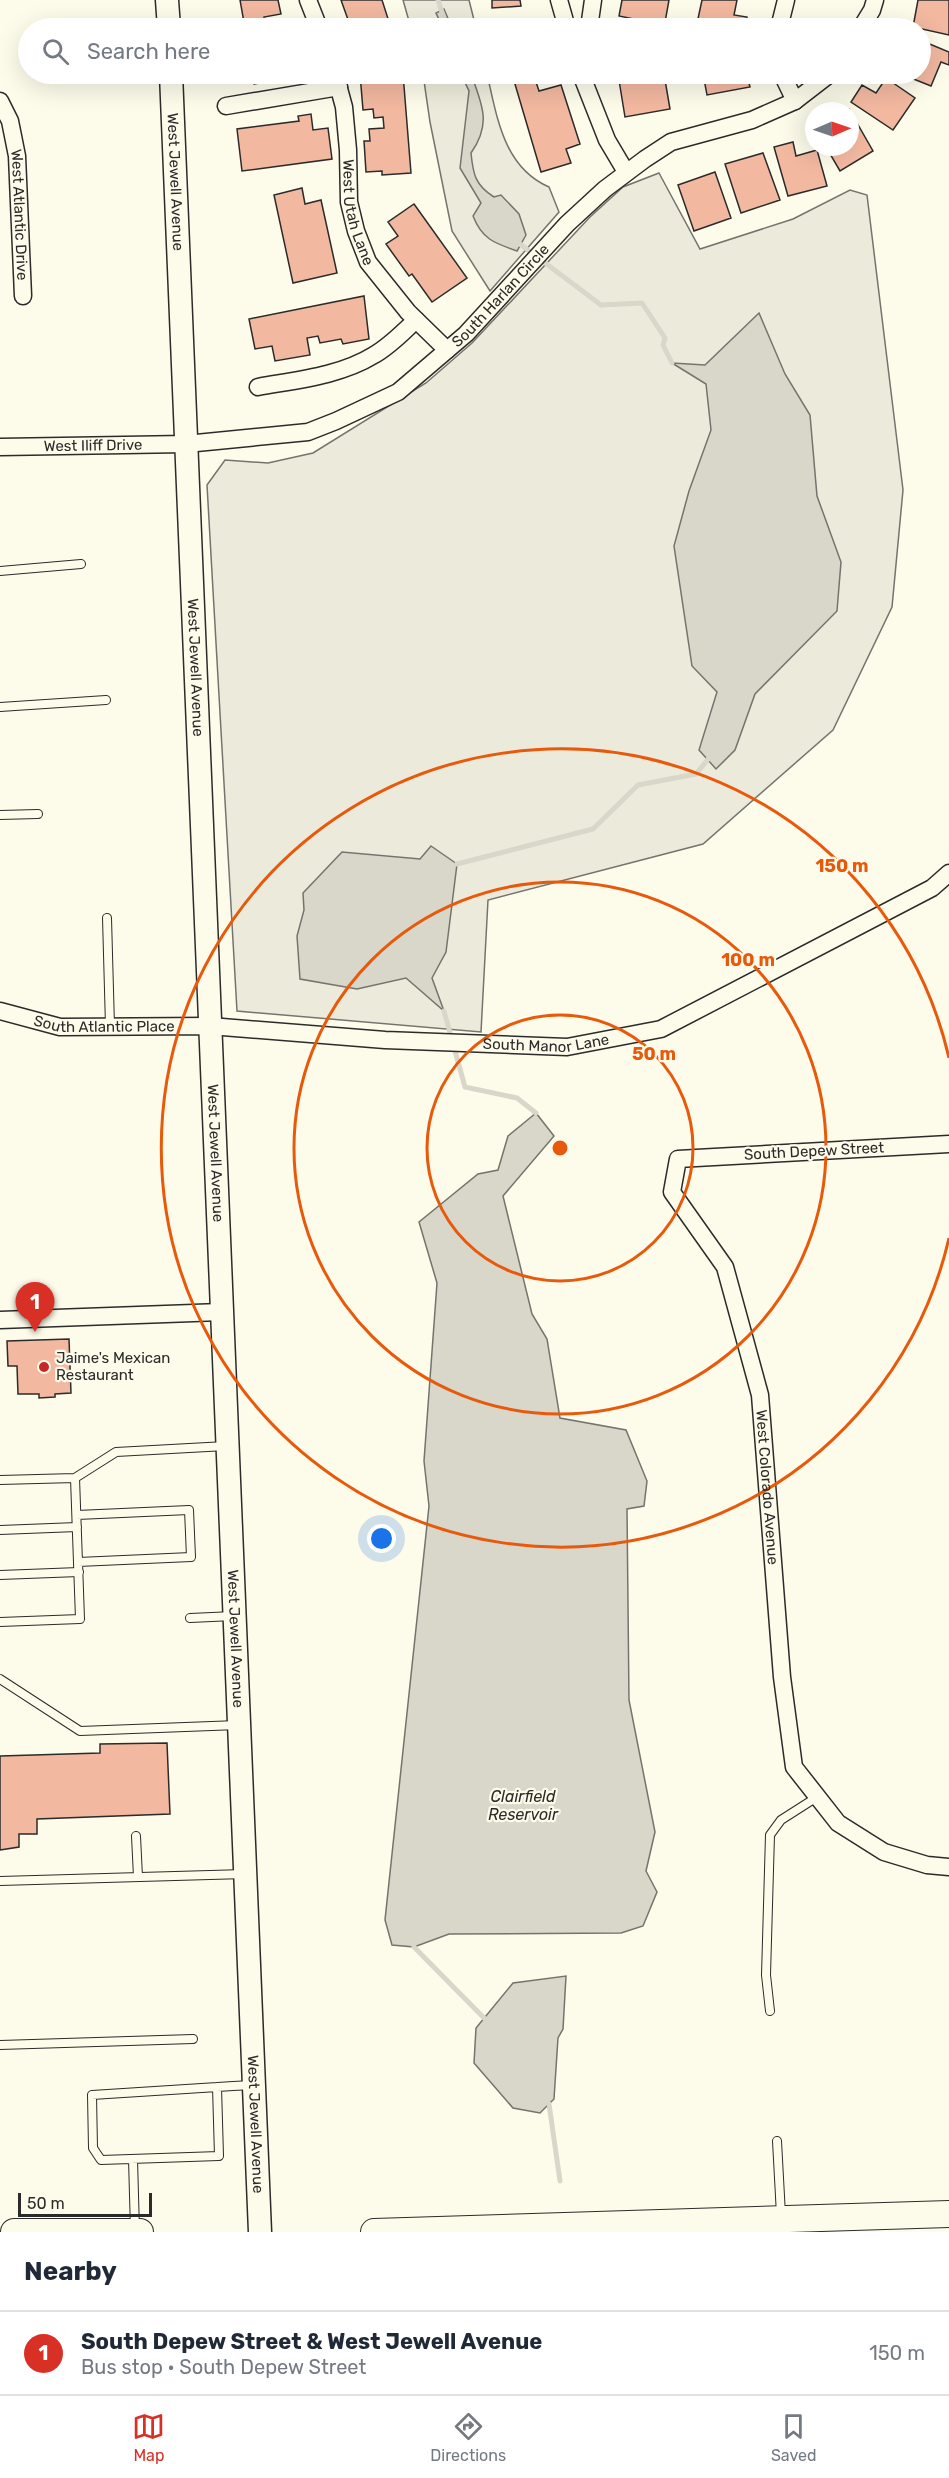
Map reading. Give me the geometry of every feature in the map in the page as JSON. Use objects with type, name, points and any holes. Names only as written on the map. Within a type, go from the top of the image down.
[{"type":"main road","points":[[168,0],[169,18]]},
{"type":"main road","name":"West Jewell Avenue","points":[[171,84],[260,2232]]},
{"type":"main road","points":[[374,2232],[588,2229],[781,2219],[874,2224],[949,2214]]},
{"type":"main road","points":[[14,2232],[140,2232]]},
{"type":"street","points":[[308,0],[315,18]]},
{"type":"street","points":[[559,0],[564,18]]},
{"type":"street","points":[[590,18],[593,0]]},
{"type":"street","points":[[782,18],[786,0]]},
{"type":"street","points":[[867,18],[875,0]]},
{"type":"street","name":"West Utah Lane","points":[[226,106],[320,84]]},
{"type":"street","name":"West Utah Lane","points":[[338,84],[344,107],[348,150],[349,202],[356,231],[368,262],[416,320],[447,350]]},
{"type":"street","points":[[585,84],[607,140],[626,172]]},
{"type":"street","points":[[787,84],[795,101]]},
{"type":"street","name":"South Harlan Circle","points":[[186,444],[308,432],[398,392],[466,334],[567,224],[626,172],[671,142],[752,120],[795,101],[817,84]]},
{"type":"street","name":"West Atlantic Drive","points":[[0,101],[10,121],[17,156],[23,296]]},
{"type":"street","points":[[258,387],[315,376],[372,357],[393,342],[416,320]]},
{"type":"street","name":"West Iliff Drive","points":[[0,447],[186,444]]},
{"type":"street","name":"South Manor Lane","points":[[210,1026],[403,1040],[567,1047],[662,1029],[932,888],[949,873]]},
{"type":"street","name":"South Atlantic Place","points":[[0,1011],[60,1027],[210,1026]]},
{"type":"street","name":"South Depew Street","points":[[678,1159],[949,1144]]},
{"type":"street","name":"West Colorado Avenue","points":[[678,1159],[672,1192],[725,1267],[759,1395],[782,1677],[794,1767],[838,1823],[884,1852],[927,1864],[949,1867]]},
{"type":"street","points":[[0,1320],[221,1312]]},
{"type":"lane","points":[[0,571],[81,564]]},
{"type":"lane","points":[[0,707],[106,700]]},
{"type":"lane","points":[[0,815],[38,814]]},
{"type":"lane","points":[[107,918],[110,1026]]},
{"type":"lane","points":[[0,1480],[75,1478],[116,1452],[227,1446]]},
{"type":"lane","points":[[0,1622],[80,1619],[75,1478]]},
{"type":"lane","points":[[77,1515],[189,1510],[191,1557],[78,1562]]},
{"type":"lane","points":[[0,1530],[77,1527]]},
{"type":"lane","points":[[0,1575],[79,1572]]},
{"type":"lane","points":[[190,1618],[234,1616]]},
{"type":"lane","points":[[0,1679],[80,1731],[238,1725]]},
{"type":"lane","points":[[770,2011],[766,1975],[770,1835],[781,1820],[817,1797]]},
{"type":"lane","points":[[136,1836],[138,1877]]},
{"type":"lane","points":[[0,1881],[245,1874]]},
{"type":"lane","points":[[0,2045],[193,2039]]},
{"type":"lane","points":[[217,2087],[219,2156],[101,2160],[93,2148],[92,2095],[217,2087],[253,2085]]},
{"type":"lane","points":[[777,2141],[781,2219]]},
{"type":"lane","points":[[133,2159],[135,2232]]},
{"type":"shaded area","points":[[403,0],[469,0],[474,18],[408,18]]},
{"type":"shaded area","points":[[424,84],[489,84],[499,123],[512,154],[521,167],[549,187],[559,212],[490,291],[452,231]]},
{"type":"shaded area","points":[[659,173],[700,249],[793,219],[850,190],[867,195],[903,490],[892,607],[833,730],[703,844],[488,900],[481,1032],[237,1011],[207,485],[225,460],[268,463],[313,453],[426,383],[472,343],[590,217],[623,187]]},
{"type":"water","points":[[444,9],[448,18],[438,18],[436,13]]},
{"type":"water","points":[[466,84],[475,84],[483,114],[481,132],[471,153],[474,173],[483,188],[494,197],[501,195],[519,214],[526,235],[517,251],[490,239],[480,230],[473,216],[481,203],[460,168],[469,91]]},
{"type":"water","points":[[759,313],[785,374],[810,415],[817,496],[841,562],[837,611],[755,694],[735,750],[716,769],[699,750],[717,692],[692,666],[674,546],[689,491],[711,430],[706,384],[672,363],[705,365]]},
{"type":"water","points":[[431,846],[457,864],[446,952],[432,978],[444,1011],[406,978],[357,989],[300,979],[297,936],[304,910],[303,893],[342,852],[420,859]]},
{"type":"water","name":"Clairfield Reservoir","points":[[536,1113],[554,1136],[503,1196],[532,1314],[547,1339],[560,1418],[626,1430],[647,1481],[644,1506],[627,1509],[629,1700],[655,1832],[646,1871],[657,1892],[643,1926],[621,1933],[449,1934],[414,1947],[392,1945],[385,1920],[429,1506],[424,1461],[437,1283],[419,1222],[478,1174],[498,1170],[508,1136]]},
{"type":"water","points":[[566,1976],[563,2029],[558,2038],[554,2099],[540,2113],[513,2108],[474,2063],[476,2028],[513,1983]]},
{"type":"building","points":[[240,0],[278,0],[281,14],[264,18],[243,18]]},
{"type":"building","points":[[341,0],[382,0],[388,18],[347,18]]},
{"type":"building","points":[[492,0],[520,0],[521,6],[492,8]]},
{"type":"building","points":[[622,0],[669,0],[666,18],[619,16]]},
{"type":"building","points":[[702,0],[737,0],[734,15],[747,17],[747,18],[698,18]]},
{"type":"building","points":[[918,0],[949,0],[949,35],[931,31],[931,18],[915,18]]},
{"type":"building","points":[[931,45],[949,52],[949,65],[941,62],[931,86],[926,84],[931,84]]},
{"type":"building","points":[[361,84],[404,84],[411,173],[382,175],[382,171],[366,172],[364,141],[370,141],[369,129],[384,128],[383,117],[374,118],[373,109],[363,110]]},
{"type":"building","points":[[515,84],[537,84],[539,91],[561,85],[580,144],[566,149],[571,163],[541,172]]},
{"type":"building","points":[[620,84],[666,84],[670,109],[625,117]]},
{"type":"building","points":[[705,84],[749,84],[750,87],[707,95]]},
{"type":"building","points":[[882,84],[895,84],[915,98],[893,130],[859,107],[859,102],[851,102],[862,85],[876,93]]},
{"type":"building","points":[[311,114],[313,130],[328,128],[332,159],[242,171],[237,129],[299,121],[298,116]]},
{"type":"building","points":[[859,126],[873,151],[840,171],[831,156],[859,156]]},
{"type":"building","points":[[793,142],[796,156],[805,153],[805,156],[819,156],[827,186],[788,196],[774,147]]},
{"type":"building","points":[[763,153],[780,200],[741,213],[725,164]]},
{"type":"building","points":[[715,172],[731,218],[694,231],[678,185]]},
{"type":"building","points":[[302,188],[305,204],[321,200],[337,273],[293,283],[274,195]]},
{"type":"building","points":[[414,204],[467,278],[432,302],[412,274],[409,276],[386,244],[398,236],[388,222]]},
{"type":"building","points":[[364,296],[369,339],[343,344],[341,339],[320,343],[318,336],[307,338],[310,355],[275,361],[272,346],[255,349],[249,319]]},
{"type":"building","points":[[69,1339],[71,1393],[39,1398],[39,1394],[18,1394],[17,1366],[8,1366],[7,1341]]},
{"type":"building","points":[[167,1743],[170,1814],[37,1819],[37,1834],[19,1834],[19,1847],[0,1850],[0,1756],[100,1753],[100,1744]]},
{"type":"waterway","points":[[438,0],[444,18]]},
{"type":"waterway","points":[[516,241],[601,305],[642,303],[665,338],[663,345],[672,363]]},
{"type":"waterway","points":[[457,864],[593,829],[638,785],[696,774],[709,758]]},
{"type":"waterway","points":[[444,1011],[465,1087],[517,1098],[536,1113]]},
{"type":"waterway","points":[[414,1947],[484,2018]]},
{"type":"waterway","points":[[549,2104],[560,2181]]},
{"type":"place","name":"South Depew Street & West Jewell Avenue","points":[[35,1332]]},
{"type":"place","name":"Jaime's Mexican Restaurant","points":[[44,1367]]}]
